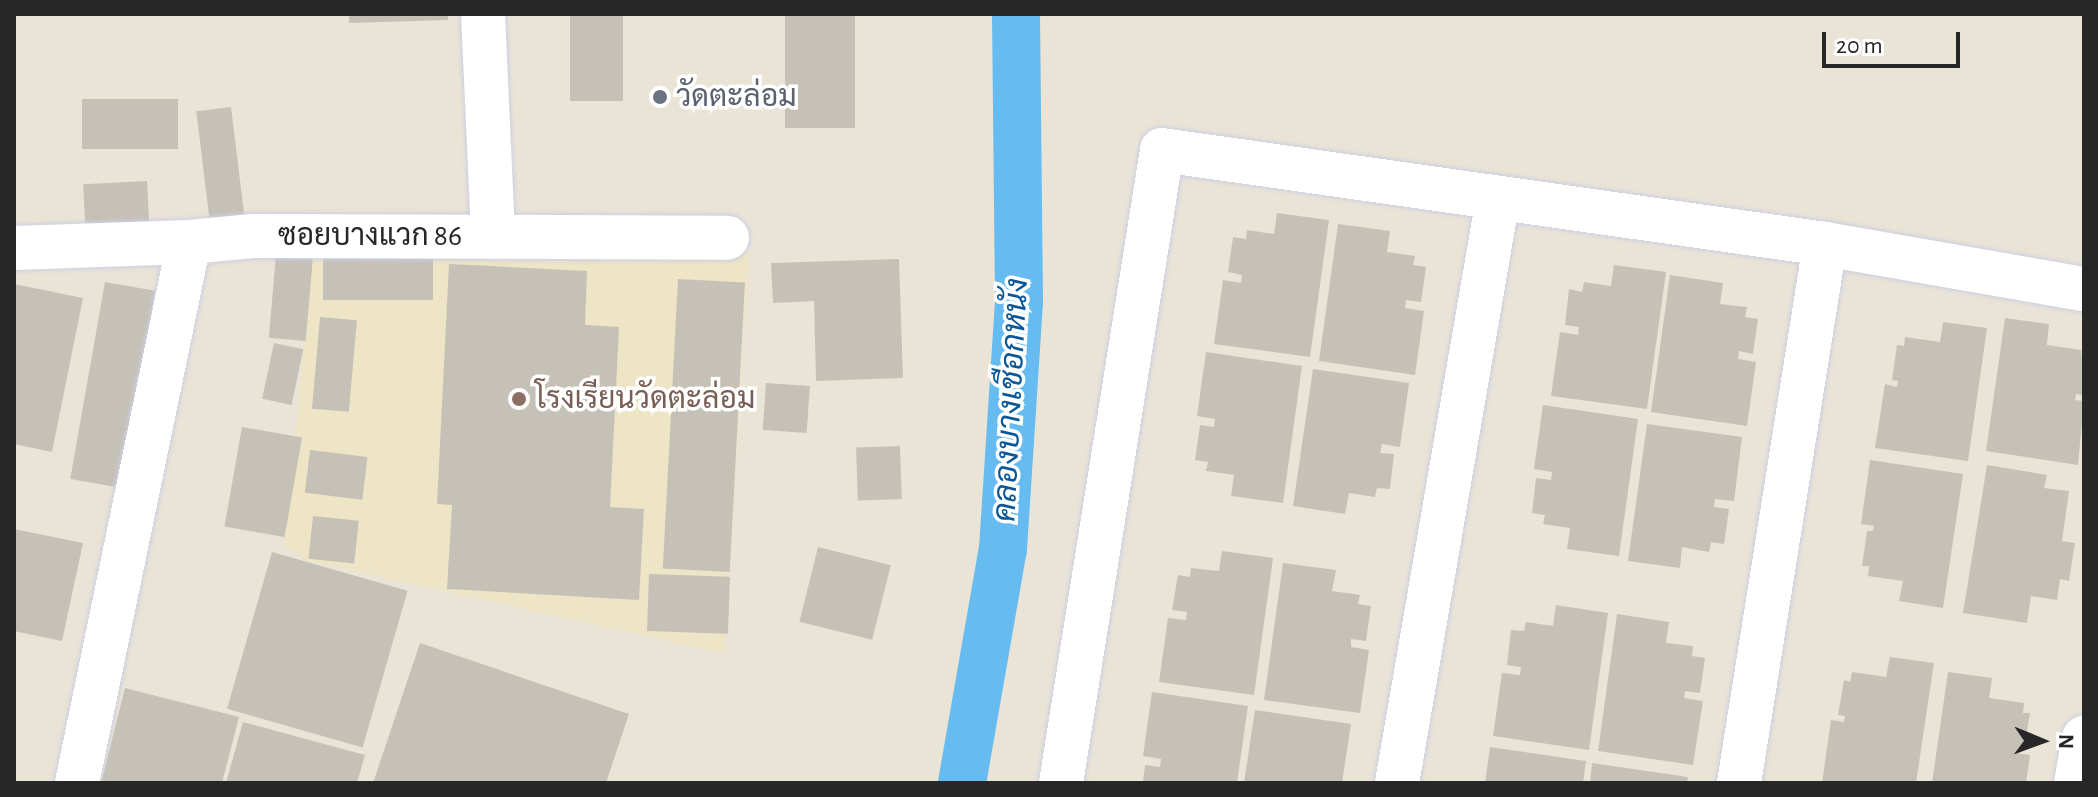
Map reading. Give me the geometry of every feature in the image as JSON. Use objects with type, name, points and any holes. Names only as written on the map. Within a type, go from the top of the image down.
[{"type":"street","points":[[483,14],[493,237]]},
{"type":"street","points":[[1061,783],[1162,150],[1825,244],[2084,289]]},
{"type":"street","points":[[1397,783],[1498,198]]},
{"type":"street","name":"ซอยบางแวก 86","points":[[14,248],[189,242],[253,236],[727,238]]},
{"type":"street","points":[[77,783],[189,242]]},
{"type":"street","points":[[1739,783],[1825,244]]},
{"type":"street","points":[[2076,783],[2084,738]]},
{"type":"shaded area","name":"โรงเรียนวัดตะล่อม","points":[[314,244],[749,252],[724,653],[310,561],[285,546]]},
{"type":"building","points":[[349,14],[448,14],[448,20],[349,23]]},
{"type":"building","points":[[570,14],[623,14],[623,101],[570,101]]},
{"type":"building","points":[[785,14],[855,14],[855,128],[785,128]]},
{"type":"building","points":[[82,99],[178,99],[178,149],[82,149]]},
{"type":"building","points":[[231,107],[244,215],[210,219],[196,111]]},
{"type":"building","points":[[147,181],[149,224],[85,227],[83,184]]},
{"type":"building","points":[[1277,213],[1329,220],[1310,357],[1214,344],[1223,280],[1241,283],[1242,275],[1228,272],[1233,237],[1246,239],[1247,230],[1274,234]]},
{"type":"building","points":[[1338,224],[1390,231],[1387,252],[1415,256],[1413,265],[1426,267],[1421,302],[1406,300],[1405,308],[1424,311],[1415,375],[1319,361]]},
{"type":"building","points":[[323,253],[433,253],[433,300],[323,300]]},
{"type":"building","points":[[276,255],[313,258],[306,341],[269,338]]},
{"type":"building","points":[[899,259],[903,378],[816,381],[814,301],[773,303],[771,263]]},
{"type":"building","points":[[449,264],[587,271],[585,325],[619,327],[610,507],[644,509],[639,600],[447,589],[452,505],[437,504]]},
{"type":"building","points":[[1614,265],[1666,272],[1647,409],[1551,396],[1560,332],[1578,335],[1579,327],[1565,325],[1569,289],[1582,292],[1584,282],[1611,286]]},
{"type":"building","points":[[1670,275],[1723,283],[1720,304],[1747,307],[1745,317],[1758,319],[1753,354],[1739,351],[1738,359],[1756,362],[1747,426],[1651,412]]},
{"type":"building","points":[[678,279],[745,283],[730,572],[663,569]]},
{"type":"building","points":[[105,282],[155,291],[120,488],[70,479]]},
{"type":"building","points":[[14,284],[83,298],[52,452],[14,444]]},
{"type":"building","points":[[320,317],[357,320],[349,412],[312,409]]},
{"type":"building","points":[[2005,318],[2049,324],[2047,345],[2081,350],[2084,379],[2082,395],[2076,394],[2075,400],[2084,401],[2078,465],[1986,451]]},
{"type":"building","points":[[1943,322],[1987,328],[1968,461],[1875,448],[1885,384],[1897,387],[1898,381],[1892,380],[1897,345],[1904,346],[1905,337],[1940,342]]},
{"type":"building","points":[[274,343],[303,349],[291,405],[262,399]]},
{"type":"building","points":[[1206,352],[1302,366],[1283,503],[1231,496],[1234,475],[1206,471],[1208,462],[1195,460],[1200,425],[1214,427],[1215,419],[1197,416]]},
{"type":"building","points":[[1313,369],[1409,383],[1400,447],[1382,444],[1380,453],[1394,454],[1390,489],[1377,488],[1375,497],[1349,493],[1345,514],[1293,506]]},
{"type":"building","points":[[766,383],[810,386],[807,433],[763,430]]},
{"type":"building","points":[[1543,405],[1638,419],[1619,556],[1567,549],[1570,528],[1543,524],[1545,515],[1532,513],[1536,478],[1551,480],[1552,472],[1534,469]]},
{"type":"building","points":[[1647,424],[1742,437],[1734,501],[1715,499],[1714,507],[1729,509],[1724,544],[1711,542],[1709,552],[1682,547],[1680,568],[1628,561]]},
{"type":"building","points":[[242,427],[302,438],[285,537],[224,526]]},
{"type":"building","points":[[900,446],[902,499],[858,501],[856,448]]},
{"type":"building","points":[[310,450],[368,457],[362,500],[305,493]]},
{"type":"building","points":[[1870,460],[1963,474],[1943,608],[1899,601],[1903,581],[1868,576],[1869,566],[1862,566],[1867,531],[1873,531],[1874,526],[1861,524]]},
{"type":"building","points":[[1987,465],[2047,475],[2044,488],[2069,491],[2062,541],[2075,543],[2069,581],[2060,579],[2057,600],[2031,596],[2027,623],[1963,613]]},
{"type":"building","points":[[313,516],[359,521],[354,564],[309,559]]},
{"type":"building","points":[[14,529],[83,543],[62,641],[14,631]]},
{"type":"building","points":[[818,547],[891,565],[872,640],[799,622]]},
{"type":"building","points":[[1222,551],[1273,558],[1254,695],[1159,682],[1168,618],[1186,620],[1187,612],[1172,610],[1178,575],[1190,577],[1191,568],[1219,571]]},
{"type":"building","points":[[272,552],[408,591],[363,748],[227,709]]},
{"type":"building","points":[[1283,563],[1336,570],[1332,591],[1360,595],[1358,604],[1371,606],[1366,641],[1351,639],[1351,647],[1369,650],[1360,713],[1264,700]]},
{"type":"building","points":[[649,574],[730,577],[728,634],[647,631]]},
{"type":"building","points":[[1556,605],[1608,613],[1589,750],[1493,736],[1502,673],[1520,675],[1521,667],[1507,665],[1511,630],[1524,631],[1526,622],[1553,626]]},
{"type":"building","points":[[1617,614],[1669,622],[1666,643],[1693,646],[1692,656],[1705,658],[1700,693],[1685,691],[1684,698],[1703,701],[1693,765],[1598,751]]},
{"type":"building","points":[[420,643],[629,714],[606,783],[373,783]]},
{"type":"building","points":[[1890,657],[1934,663],[1916,783],[1822,783],[1831,720],[1844,722],[1845,716],[1838,715],[1844,680],[1850,682],[1852,672],[1886,677]]},
{"type":"building","points":[[1948,672],[1992,678],[1989,698],[2024,703],[2023,713],[2030,713],[2024,748],[2018,748],[2017,753],[2030,755],[2026,783],[1932,783]]},
{"type":"building","points":[[125,688],[239,717],[222,783],[101,783]]},
{"type":"building","points":[[1152,692],[1248,706],[1237,783],[1143,783],[1145,765],[1160,767],[1161,759],[1143,756]]},
{"type":"building","points":[[1255,710],[1351,724],[1342,783],[1244,783]]},
{"type":"building","points":[[243,722],[365,755],[357,783],[226,783]]},
{"type":"building","points":[[1490,747],[1586,761],[1583,783],[1485,783]]},
{"type":"building","points":[[1592,763],[1688,777],[1687,783],[1590,783]]},
{"type":"waterway","name":"คลองบางเชือกหนัง","points":[[962,783],[1003,549],[1019,301],[1016,14]]},
{"type":"place","name":"วัดตะล่อม","points":[[660,97]]},
{"type":"place","name":"โรงเรียนวัดตะล่อม","points":[[519,399]]}]
